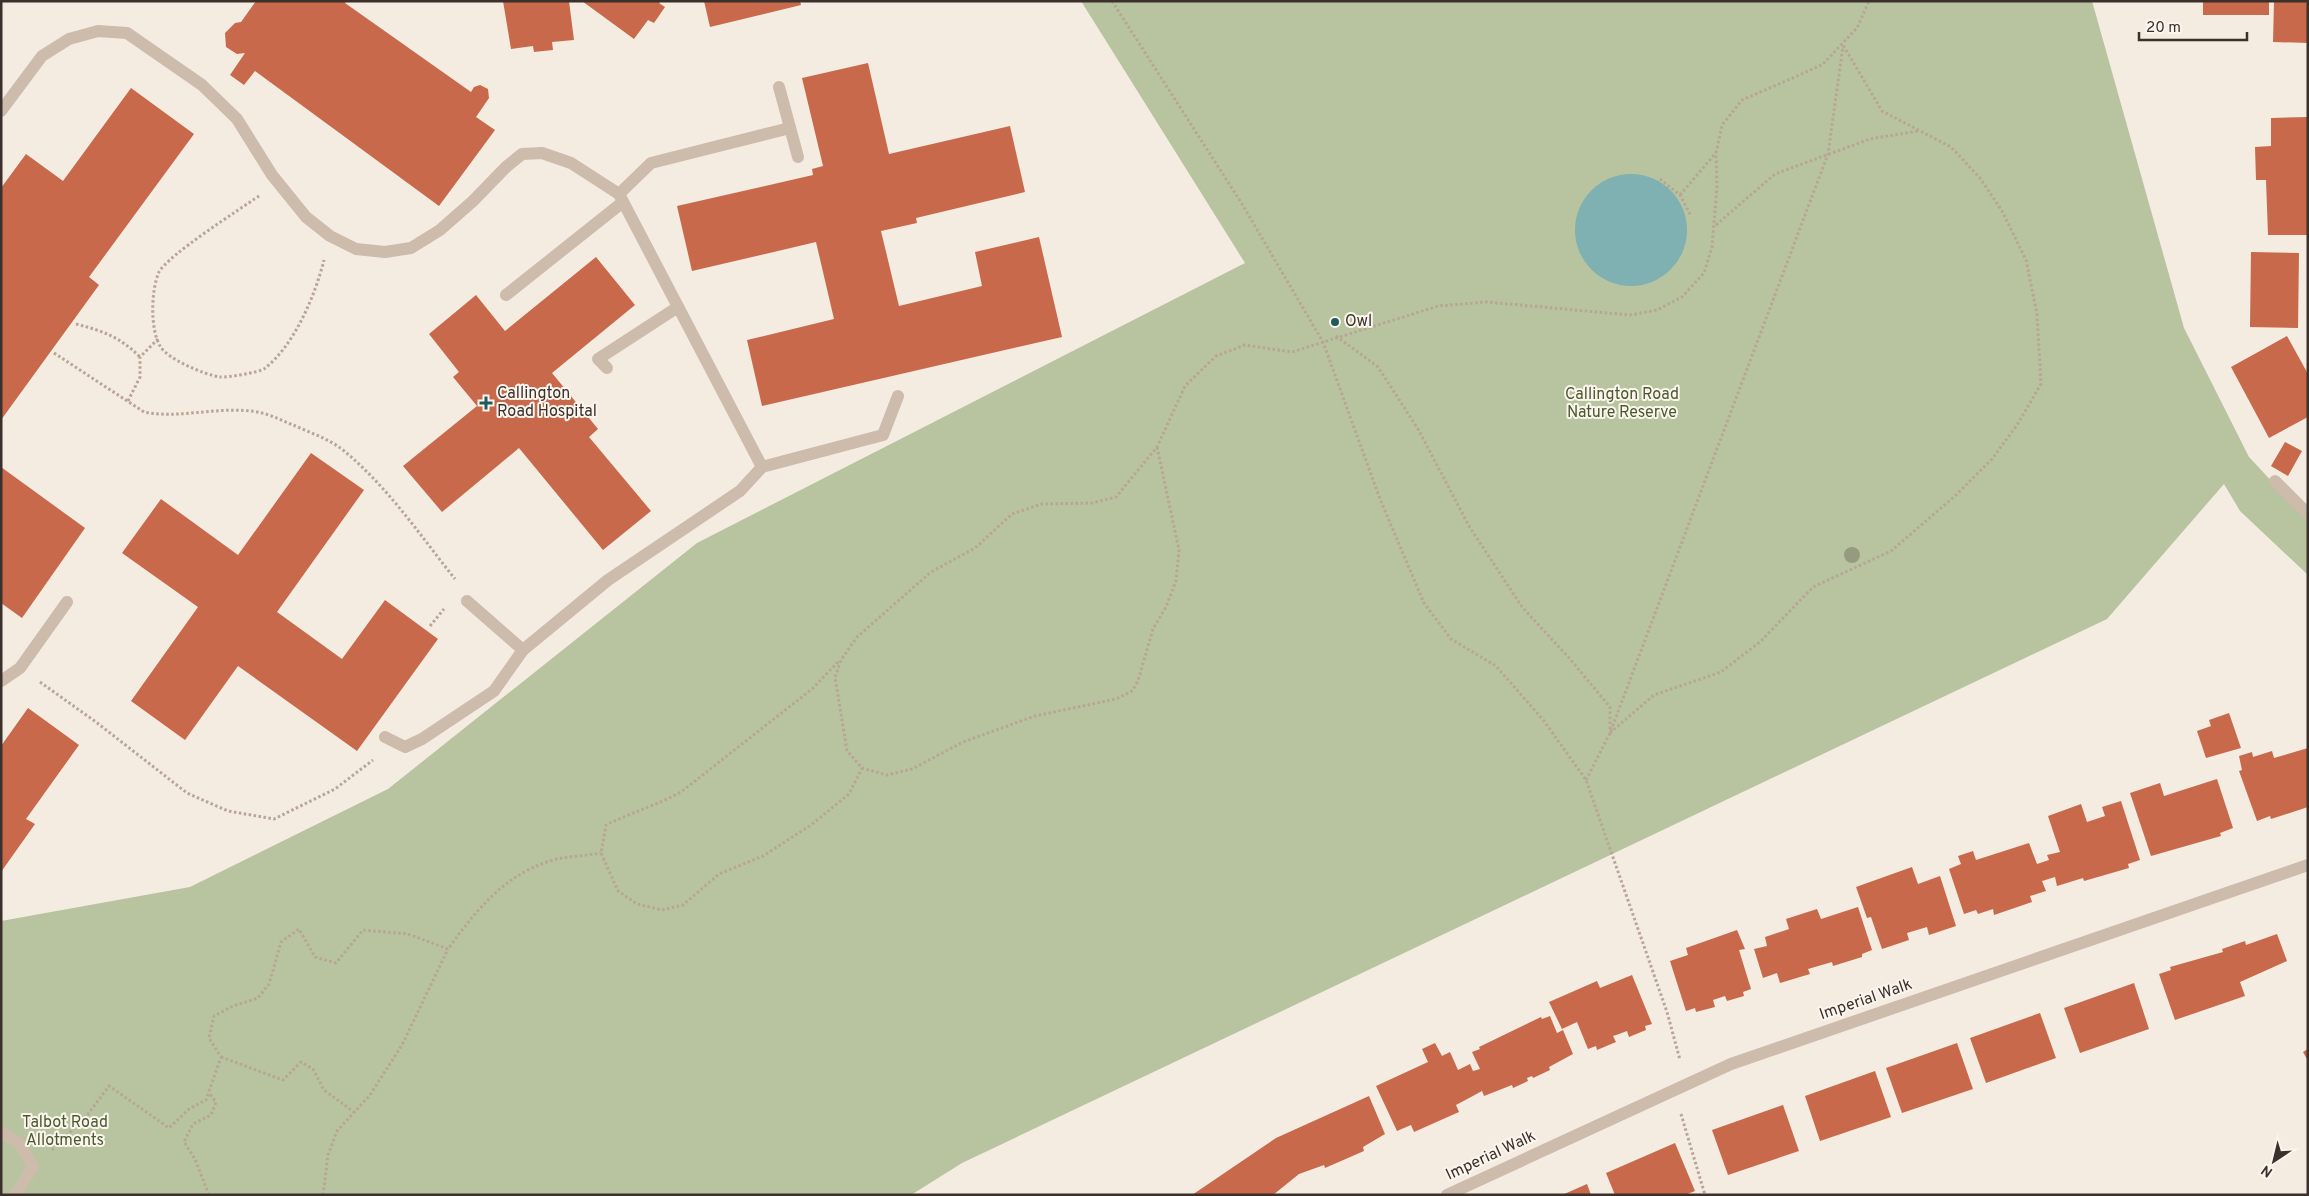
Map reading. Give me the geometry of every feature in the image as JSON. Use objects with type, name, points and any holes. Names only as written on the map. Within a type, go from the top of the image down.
[{"type":"street","points":[[1,111],[42,56],[69,39],[98,31],[127,33],[202,85],[237,119],[279,183],[306,216],[330,236],[356,249],[385,252],[411,248],[440,230],[522,154],[542,153],[571,163],[621,198],[762,467]]},
{"type":"street","points":[[779,87],[798,156]]},
{"type":"street","points":[[506,295],[621,198],[651,163],[790,128]]},
{"type":"street","points":[[607,368],[598,359],[678,307]]},
{"type":"street","points":[[390,740],[406,747],[422,739],[494,691],[523,650],[608,580],[740,491],[762,467],[883,435],[898,396]]},
{"type":"street","points":[[2275,482],[2308,514]]},
{"type":"street","points":[[467,601],[523,650]]},
{"type":"street","points":[[1,681],[20,668],[66,602]]},
{"type":"street","name":"Imperial Walk","points":[[1447,1195],[1686,1083],[1731,1064],[2308,865]]},
{"type":"street","points":[[1,1132],[19,1143],[33,1167],[14,1195]]},
{"type":"path","points":[[1112,1],[1242,204],[1323,342],[1380,499],[1424,603],[1451,639],[1496,666],[1544,721],[1586,780],[1667,1012],[1686,1083]]},
{"type":"path","points":[[862,768],[849,794],[811,824],[763,856],[719,874],[683,905],[662,910],[637,904],[618,891],[601,853],[606,826],[681,792],[812,689],[841,660],[857,637],[931,572],[975,548],[1012,514],[1041,504],[1092,502],[1116,497],[1157,447],[1185,386],[1216,356],[1245,345],[1292,352],[1336,336],[1438,306],[1487,302],[1630,316],[1657,310],[1682,297],[1704,273],[1712,248],[1718,186],[1716,153],[1722,125],[1742,100],[1822,65],[1843,45],[1857,28],[1869,1]]},
{"type":"path","points":[[1586,780],[1610,732],[1828,154],[1843,45]]},
{"type":"path","points":[[1610,732],[1654,695],[1721,672],[1761,641],[1813,587],[1898,546],[1955,496],[1992,459],[2018,425],[2041,384],[2037,314],[2026,260],[2002,210],[1980,178],[1951,147],[1882,111],[1843,45]]},
{"type":"path","points":[[1715,226],[1775,174],[1870,139],[1919,131]]},
{"type":"path","points":[[1680,195],[1716,153]]},
{"type":"path","points":[[1660,179],[1680,195],[1691,216]]},
{"type":"path","points":[[279,183],[178,253],[159,271],[153,299],[154,328],[160,347],[173,359],[221,378],[262,370],[281,352],[306,312],[321,271],[330,236]]},
{"type":"path","points":[[76,324],[104,331],[129,345],[140,357]]},
{"type":"path","points":[[1336,336],[1378,367],[1418,429],[1470,526],[1522,608],[1570,658],[1610,707],[1610,732]]},
{"type":"path","points":[[128,401],[140,377],[140,357],[158,339]]},
{"type":"path","points":[[54,353],[144,412],[160,415],[190,411],[249,411],[270,415],[316,435],[342,450],[377,482],[463,588],[467,601]]},
{"type":"path","points":[[841,660],[835,677],[847,751],[862,768],[887,774],[912,769],[963,742],[1035,716],[1116,699],[1132,691],[1138,681],[1153,629],[1166,607],[1176,581],[1179,550],[1157,447]]},
{"type":"path","points":[[20,668],[96,722],[187,793],[228,812],[274,819],[335,789],[390,740]]},
{"type":"path","points":[[323,1195],[331,1147],[337,1131],[370,1094],[402,1045],[448,949],[474,913],[508,881],[548,862],[601,853]]},
{"type":"path","points":[[354,1112],[324,1090],[313,1069],[301,1062],[283,1080],[221,1057],[209,1038],[214,1016],[232,1006],[258,998],[269,984],[281,942],[299,929],[315,957],[336,963],[363,930],[408,934],[448,949]]},
{"type":"path","points":[[33,1167],[88,1114],[109,1086],[169,1128],[189,1109],[206,1100],[221,1057]]},
{"type":"path","points":[[209,1092],[216,1102],[211,1114],[193,1124],[184,1142],[199,1168],[209,1195]]},
{"type":"path","points":[[1689,1144],[1705,1195]]},
{"type":"green space","name":"Callington Road Nature Reserve","points":[[1081,1],[2092,1],[2184,328],[2249,457],[2308,520],[2308,575],[2240,511],[2224,484],[2107,619],[962,1163],[911,1195],[1,1195],[1,921],[190,887],[388,789],[697,543],[1245,263]]},
{"type":"water","points":[[1631,174],[1653,178],[1671,190],[1683,208],[1687,230],[1683,252],[1671,270],[1653,282],[1631,286],[1609,282],[1591,270],[1579,252],[1575,230],[1579,208],[1591,190],[1609,178]]},
{"type":"building","points":[[256,1],[346,1],[345,3],[471,92],[474,87],[480,85],[488,89],[489,98],[476,117],[495,130],[439,206],[255,71],[244,85],[230,75],[245,53],[237,54],[226,47],[225,33],[235,23],[241,22]]},
{"type":"building","points":[[503,1],[569,1],[574,40],[552,42],[553,50],[534,52],[533,46],[511,49]]},
{"type":"building","points":[[582,1],[661,1],[659,3],[665,7],[654,23],[648,20],[634,39]]},
{"type":"building","points":[[704,1],[800,1],[801,5],[710,27]]},
{"type":"building","points":[[2203,1],[2269,1],[2269,15],[2203,15]]},
{"type":"building","points":[[2274,1],[2308,1],[2308,43],[2273,42]]},
{"type":"building","points":[[868,63],[889,154],[1010,126],[1025,192],[916,218],[917,223],[881,231],[899,306],[982,286],[975,252],[1039,237],[1062,337],[762,406],[747,340],[834,319],[816,242],[692,271],[677,206],[813,175],[812,169],[823,166],[802,78]]},
{"type":"building","points":[[131,88],[194,134],[89,277],[99,285],[1,420],[1,188],[26,154],[63,181]]},
{"type":"building","points":[[2308,117],[2308,235],[2268,235],[2266,180],[2256,180],[2255,147],[2271,146],[2271,118]]},
{"type":"building","points":[[2251,252],[2299,253],[2298,328],[2250,327]]},
{"type":"building","points":[[596,257],[635,305],[552,373],[598,429],[589,437],[651,511],[603,550],[519,448],[442,512],[403,466],[477,406],[453,377],[459,372],[429,334],[476,295],[505,331]]},
{"type":"building","points":[[2287,336],[2308,374],[2308,417],[2269,438],[2231,367]]},
{"type":"building","points":[[2285,442],[2302,451],[2288,476],[2271,466]]},
{"type":"building","points":[[311,453],[364,490],[277,612],[342,659],[385,600],[438,639],[357,751],[238,666],[185,740],[131,701],[198,607],[122,553],[161,499],[238,555]]},
{"type":"building","points":[[1,467],[85,528],[22,618],[1,603]]},
{"type":"building","points":[[28,708],[79,745],[26,819],[35,824],[1,872],[1,746]]},
{"type":"building","points":[[2229,713],[2241,748],[2206,758],[2197,731],[2211,726],[2209,720]]},
{"type":"building","points":[[2308,748],[2308,807],[2271,819],[2270,816],[2257,821],[2239,771],[2242,770],[2239,756],[2252,752],[2253,757],[2272,751],[2274,758]]},
{"type":"building","points":[[2217,779],[2233,828],[2220,833],[2221,836],[2151,856],[2130,793],[2160,783],[2164,796]]},
{"type":"building","points":[[2121,801],[2140,860],[2128,864],[2129,868],[2084,881],[2083,878],[2057,886],[2055,877],[2042,881],[2046,891],[2030,896],[2032,902],[1994,915],[1993,909],[1978,914],[1976,910],[1964,914],[1949,869],[1961,864],[1958,856],[1973,851],[1976,860],[2029,843],[2037,864],[2049,860],[2047,855],[2060,852],[2048,816],[2081,804],[2087,822],[2105,816],[2102,807]]},
{"type":"building","points":[[1912,867],[1918,884],[1940,876],[1956,926],[1929,935],[1927,927],[1907,933],[1909,940],[1882,949],[1871,917],[1867,918],[1856,887]]},
{"type":"building","points":[[1858,907],[1872,950],[1862,954],[1862,957],[1833,966],[1832,962],[1808,969],[1810,974],[1780,983],[1777,973],[1763,978],[1754,949],[1767,946],[1765,937],[1789,929],[1786,919],[1817,909],[1821,919]]},
{"type":"building","points":[[1737,930],[1745,949],[1739,950],[1751,989],[1743,992],[1744,996],[1727,1001],[1725,996],[1713,1000],[1715,1007],[1696,1012],[1695,1008],[1686,1011],[1670,961],[1688,955],[1686,948]]},
{"type":"building","points":[[2277,934],[2287,961],[2240,982],[2245,996],[2175,1020],[2159,974],[2171,970],[2170,967],[2223,952],[2222,949],[2245,941],[2246,945]]},
{"type":"building","points":[[1632,975],[1652,1024],[1645,1026],[1646,1030],[1629,1037],[1627,1031],[1613,1036],[1616,1042],[1597,1050],[1596,1046],[1588,1049],[1577,1022],[1562,1029],[1549,1002],[1597,981],[1600,988]]},
{"type":"building","points":[[2134,983],[2149,1029],[2080,1053],[2064,1008]]},
{"type":"building","points":[[2040,1013],[2056,1058],[1986,1083],[1970,1038]]},
{"type":"building","points":[[1550,1016],[1557,1033],[1563,1030],[1573,1054],[1549,1067],[1550,1070],[1533,1078],[1532,1076],[1527,1078],[1528,1081],[1513,1088],[1512,1085],[1484,1096],[1482,1091],[1456,1105],[1459,1112],[1414,1132],[1411,1125],[1397,1131],[1376,1086],[1428,1062],[1422,1049],[1435,1043],[1442,1056],[1450,1052],[1458,1070],[1470,1064],[1473,1071],[1480,1069],[1472,1052],[1480,1049],[1479,1047],[1541,1017],[1542,1019]]},
{"type":"building","points":[[1957,1043],[1973,1089],[1902,1113],[1886,1068]]},
{"type":"building","points":[[2308,1049],[2308,1061],[2303,1052]]},
{"type":"building","points":[[1875,1071],[1891,1117],[1820,1141],[1805,1096]]},
{"type":"building","points":[[1369,1096],[1385,1134],[1363,1147],[1364,1151],[1325,1168],[1324,1165],[1299,1174],[1273,1195],[1192,1195],[1276,1138]]},
{"type":"building","points":[[1783,1105],[1799,1151],[1728,1175],[1712,1130]]},
{"type":"building","points":[[1675,1143],[1695,1191],[1685,1195],[1615,1195],[1606,1173]]},
{"type":"building","points":[[1587,1184],[1591,1195],[1562,1195]]},
{"type":"place","name":"Owl","points":[[1335,322]]},
{"type":"place","name":"Callington Road Hospital","points":[[486,403]]},
{"type":"park label","name":"Talbot Road Allotments","points":[[65,1132]]}]
